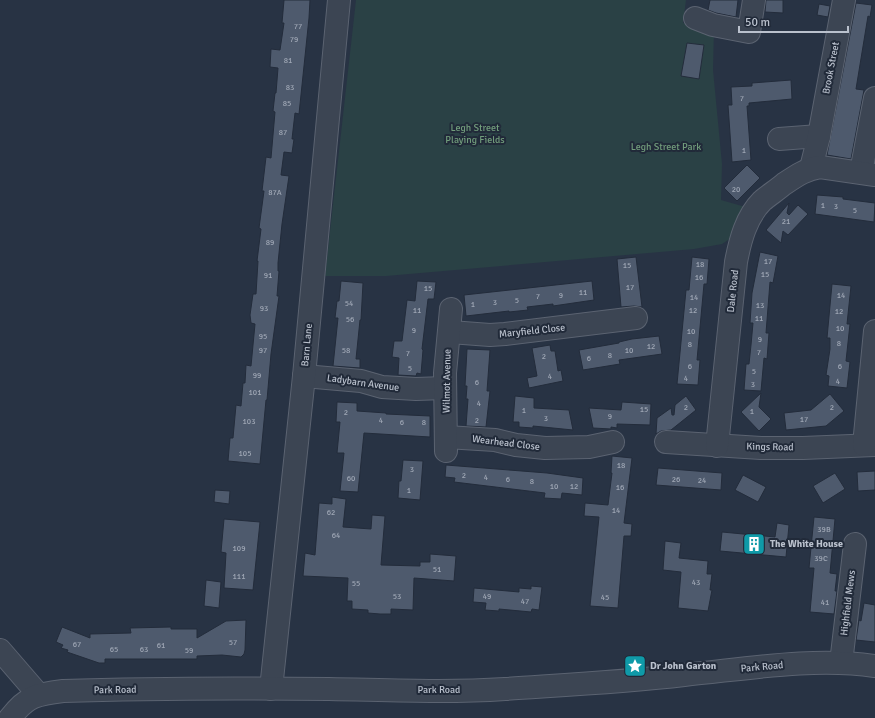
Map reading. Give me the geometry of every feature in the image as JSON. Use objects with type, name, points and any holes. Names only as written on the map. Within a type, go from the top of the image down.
[{"type":"street","name":"Barn Lane","points":[[271,689],[304,376],[339,0]]},
{"type":"street","points":[[696,14],[713,25],[749,32],[754,0]]},
{"type":"street","name":"Brook Street","points":[[811,168],[819,136],[844,0]]},
{"type":"street","points":[[811,168],[820,167],[868,173],[875,98]]},
{"type":"street","points":[[779,139],[819,136]]},
{"type":"street","name":"Dale Road","points":[[717,446],[736,262],[738,248],[743,233],[748,222],[763,201],[801,173],[811,168]]},
{"type":"street","name":"Wilmot Avenue","points":[[446,445],[445,388],[451,309]]},
{"type":"street","name":"Maryfield Close","points":[[450,332],[490,335],[505,334],[612,314],[636,318]]},
{"type":"street","points":[[870,445],[875,331]]},
{"type":"street","name":"Ladybarn Avenue","points":[[304,376],[361,381],[382,387],[416,389],[445,388]]},
{"type":"street","name":"Wearhead Close","points":[[446,445],[495,440],[516,445],[591,454],[613,442]]},
{"type":"street","name":"Kings Road","points":[[666,442],[717,446],[803,448],[870,445]]},
{"type":"street","name":"Highfield Mews","points":[[841,663],[855,544]]},
{"type":"street","points":[[0,650],[38,694]]},
{"type":"street","name":"Park Road","points":[[10,718],[23,704],[38,694],[63,690],[502,689],[620,681],[762,667],[841,663],[875,666]]},
{"type":"green space","name":"Legh Street Playing Fields","points":[[356,0],[686,0],[683,23],[714,28],[713,70],[722,164],[721,200],[749,208],[740,232],[722,244],[694,249],[386,276],[325,276]]},
{"type":"building","points":[[284,0],[310,0],[299,114],[295,113],[292,153],[284,152],[281,175],[289,176],[278,263],[279,271],[277,296],[279,296],[271,354],[260,464],[228,461],[230,438],[233,438],[236,405],[241,406],[246,365],[251,366],[255,324],[251,323],[250,315],[253,294],[256,294],[257,261],[261,229],[259,228],[264,191],[262,191],[266,157],[271,158],[275,112],[273,111],[278,68],[270,67],[271,49],[280,50],[284,23],[282,23]]},
{"type":"building","points":[[710,0],[738,0],[736,17],[708,10]]},
{"type":"building","points":[[766,0],[783,0],[783,13],[765,12]]},
{"type":"building","points":[[856,3],[872,5],[870,17],[868,16],[856,89],[864,90],[851,159],[827,155]]},
{"type":"building","points":[[819,4],[830,6],[828,17],[817,15]]},
{"type":"building","points":[[687,43],[704,45],[699,79],[681,76]]},
{"type":"building","points":[[791,80],[792,99],[749,103],[749,106],[747,106],[751,160],[732,162],[728,105],[732,105],[731,87],[752,86],[752,83]]},
{"type":"building","points":[[747,165],[760,178],[737,201],[724,188]]},
{"type":"building","points":[[817,195],[843,197],[843,199],[875,203],[874,222],[815,214]]},
{"type":"building","points":[[789,203],[787,213],[789,215],[798,205],[808,214],[788,235],[783,231],[781,243],[766,230]]},
{"type":"building","points":[[760,252],[778,256],[773,283],[770,282],[766,333],[769,333],[767,359],[764,358],[761,391],[744,390],[746,364],[749,364],[753,323],[750,323],[752,293]]},
{"type":"building","points":[[636,257],[642,307],[621,307],[617,259]]},
{"type":"building","points":[[692,257],[709,259],[707,284],[704,284],[697,360],[700,360],[698,385],[677,384],[686,290],[689,290]]},
{"type":"building","points":[[341,281],[363,283],[361,320],[356,359],[360,359],[360,368],[333,366],[338,318],[335,318],[337,301],[339,301]]},
{"type":"building","points":[[417,281],[436,282],[434,299],[428,299],[422,349],[421,374],[417,373],[416,376],[398,375],[399,358],[392,357],[394,341],[402,341],[407,300],[415,301]]},
{"type":"building","points":[[592,281],[594,300],[553,306],[553,304],[527,307],[528,310],[466,316],[464,295]]},
{"type":"building","points":[[832,284],[851,286],[847,324],[850,324],[846,361],[850,362],[847,388],[828,386],[829,376],[826,375],[830,349],[830,338],[827,338]]},
{"type":"building","points":[[659,336],[662,354],[619,360],[620,364],[583,370],[579,350],[619,343],[632,339]]},
{"type":"building","points":[[550,345],[551,351],[555,351],[558,371],[561,370],[563,381],[529,388],[527,378],[537,376],[532,348]]},
{"type":"building","points":[[467,349],[490,350],[487,391],[490,391],[486,427],[466,426],[468,399],[466,399],[467,386],[465,386]]},
{"type":"building","points":[[761,393],[759,407],[771,419],[759,431],[741,412]]},
{"type":"building","points":[[830,394],[844,411],[826,426],[786,430],[784,413],[811,410]]},
{"type":"building","points":[[515,396],[534,398],[534,408],[569,410],[573,430],[533,426],[533,428],[519,427],[519,422],[513,422]]},
{"type":"building","points":[[686,396],[696,410],[671,430],[661,431],[656,434],[657,418],[671,408],[672,415],[674,415],[675,405]]},
{"type":"building","points":[[337,402],[357,403],[357,411],[430,416],[430,437],[364,433],[358,492],[340,491],[344,453],[337,453],[340,422],[336,422]]},
{"type":"building","points":[[622,402],[651,404],[650,425],[617,424],[617,428],[611,427],[611,429],[593,428],[589,408],[621,410]]},
{"type":"building","points":[[612,456],[632,458],[624,523],[632,524],[631,536],[624,536],[618,608],[590,606],[599,517],[584,516],[585,503],[608,505],[612,473]]},
{"type":"building","points":[[403,460],[423,461],[420,500],[398,498],[399,481],[401,481]]},
{"type":"building","points":[[446,465],[547,473],[583,478],[582,495],[562,493],[561,499],[544,498],[545,493],[454,482],[455,478],[445,477]]},
{"type":"building","points":[[658,468],[722,473],[721,490],[656,485]]},
{"type":"building","points":[[875,471],[875,490],[858,491],[857,472]]},
{"type":"building","points":[[835,473],[845,489],[823,503],[813,486]]},
{"type":"building","points":[[743,475],[766,487],[758,502],[735,490]]},
{"type":"building","points":[[215,490],[230,491],[229,504],[214,502]]},
{"type":"building","points":[[332,497],[346,499],[343,527],[371,529],[372,515],[385,516],[381,565],[420,566],[420,562],[430,562],[430,554],[456,556],[454,581],[414,578],[413,610],[391,609],[391,614],[380,614],[368,613],[368,610],[352,609],[352,601],[347,601],[348,578],[303,576],[305,553],[315,555],[319,503],[332,504]]},
{"type":"building","points":[[814,517],[835,519],[830,573],[837,574],[835,591],[837,591],[834,614],[810,612],[814,568],[809,568]]},
{"type":"building","points":[[224,519],[260,522],[253,590],[224,588],[226,553],[221,552]]},
{"type":"building","name":"The White House","points":[[777,523],[789,525],[786,557],[720,551],[722,532],[775,537]]},
{"type":"building","points":[[665,541],[681,543],[679,558],[708,561],[707,574],[712,574],[710,590],[712,590],[708,611],[678,608],[681,572],[663,570]]},
{"type":"building","points":[[206,580],[221,582],[219,608],[204,606]]},
{"type":"building","points":[[531,586],[542,587],[539,610],[532,609],[531,612],[499,609],[499,611],[485,610],[486,603],[473,602],[474,588],[519,592],[519,588],[531,589]]},
{"type":"building","points":[[864,603],[875,605],[875,642],[856,640],[859,620],[861,621]]},
{"type":"building","points":[[246,620],[245,650],[241,657],[222,655],[197,656],[197,659],[105,659],[105,663],[99,663],[67,652],[68,650],[61,648],[63,645],[56,642],[62,627],[90,638],[90,634],[131,633],[130,628],[171,627],[171,629],[197,629],[197,638],[226,621]]},
{"type":"place","name":"The White House","points":[[754,544]]},
{"type":"place","name":"Dr John Garton","points":[[635,666]]},
{"type":"park label","name":"Legh Street Park","points":[[666,147]]}]
